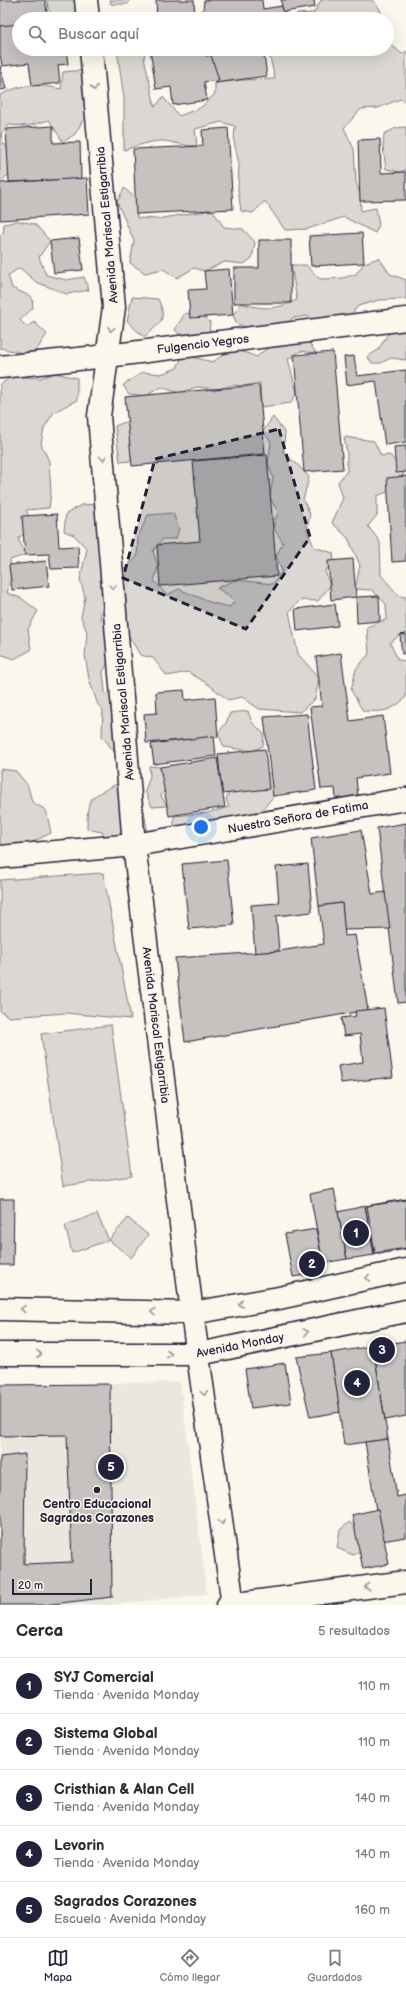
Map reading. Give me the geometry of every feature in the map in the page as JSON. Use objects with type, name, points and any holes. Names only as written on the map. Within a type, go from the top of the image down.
[{"type":"main road","points":[[86,0],[87,12]]},
{"type":"main road","name":"Avenida Mariscal Estigarribia","points":[[92,56],[114,307],[99,416],[134,845],[192,1313],[199,1354],[232,1605]]},
{"type":"main road","name":"Fulgencio Yegros","points":[[0,367],[107,356],[406,319]]},
{"type":"main road","name":"Nuestra Señora de Fatima","points":[[0,857],[134,845],[406,799]]},
{"type":"main road","points":[[0,1309],[192,1313],[279,1298],[406,1270]]},
{"type":"main road","name":"Avenida Monday","points":[[0,1354],[199,1354],[406,1310]]},
{"type":"main road","points":[[232,1605],[406,1582]]},
{"type":"highlighted area","points":[[279,429],[310,537],[246,629],[123,578],[155,459]]},
{"type":"shaded area","points":[[47,0],[85,0],[84,12],[50,12],[48,9]]},
{"type":"shaded area","points":[[110,0],[129,0],[128,4],[111,4]]},
{"type":"shaded area","points":[[321,0],[372,0],[381,12],[315,12]]},
{"type":"shaded area","points":[[394,47],[402,54],[406,51],[406,101],[400,99],[378,108],[361,109],[344,128],[354,149],[356,182],[360,194],[361,211],[376,208],[379,225],[375,233],[344,217],[307,229],[285,230],[265,201],[253,213],[241,211],[238,189],[239,164],[234,141],[235,126],[221,122],[195,129],[197,146],[155,141],[124,150],[124,99],[118,56],[144,56],[155,107],[163,97],[179,116],[200,108],[215,94],[215,83],[275,79],[270,56],[394,56]]},
{"type":"shaded area","points":[[86,70],[97,110],[83,120],[75,134],[63,142],[49,120],[28,126],[9,125],[1,134],[3,143],[11,151],[9,174],[0,182],[0,95],[16,88],[30,86],[44,86],[61,89],[63,72]]},
{"type":"shaded area","points":[[406,127],[406,170],[400,172],[386,169],[383,147],[384,134],[396,128]]},
{"type":"shaded area","points":[[124,188],[136,199],[137,218],[157,219],[212,210],[224,227],[243,229],[255,242],[252,258],[244,264],[225,262],[204,271],[194,268],[177,278],[163,269],[145,273],[130,263],[134,241],[117,202]]},
{"type":"shaded area","points":[[18,221],[35,224],[50,241],[39,257],[46,275],[66,280],[84,277],[89,290],[67,294],[36,282],[20,268],[8,275],[12,288],[32,297],[33,308],[20,320],[27,327],[34,322],[47,334],[36,351],[22,353],[0,348],[0,235],[3,234],[4,224]]},
{"type":"shaded area","points":[[379,258],[390,274],[406,280],[406,299],[379,300],[358,306],[341,328],[320,328],[308,316],[293,318],[281,329],[257,331],[237,324],[233,315],[241,303],[256,307],[269,308],[282,306],[297,300],[291,265],[306,265],[320,279],[343,278],[356,274],[364,263]]},
{"type":"shaded area","points":[[132,297],[158,299],[161,306],[161,321],[144,337],[127,321]]},
{"type":"shaded area","points":[[185,313],[205,317],[210,322],[209,335],[190,343],[175,330]]},
{"type":"shaded area","points":[[402,326],[406,329],[406,360],[391,358],[381,363],[372,363],[367,357],[378,350],[388,334]]},
{"type":"shaded area","points":[[307,340],[316,353],[301,351],[288,359],[297,393],[291,403],[261,407],[260,383],[244,386],[234,385],[217,389],[197,387],[179,393],[161,387],[146,396],[129,394],[123,385],[143,372],[161,374],[177,368],[183,355],[213,362],[225,354],[234,351],[244,352],[257,357],[268,348],[287,342]]},
{"type":"shaded area","points":[[55,373],[77,378],[77,400],[54,412],[44,428],[41,444],[49,461],[51,492],[49,508],[26,510],[34,527],[18,538],[25,555],[10,560],[11,577],[7,593],[21,598],[38,611],[28,629],[31,650],[14,659],[0,654],[0,385],[12,376],[40,378]]},
{"type":"shaded area","points":[[273,417],[285,433],[283,452],[309,477],[303,500],[310,514],[307,530],[314,547],[333,553],[334,561],[325,571],[330,586],[318,601],[300,600],[289,612],[298,654],[319,678],[315,699],[300,712],[259,709],[242,697],[228,700],[208,684],[188,672],[167,676],[153,658],[140,655],[126,631],[119,593],[123,570],[137,557],[138,537],[148,515],[173,513],[179,528],[176,539],[163,539],[153,551],[158,566],[154,581],[167,595],[179,589],[212,603],[230,607],[235,600],[217,588],[235,580],[273,584],[282,571],[276,556],[283,543],[273,527],[278,512],[270,498],[273,477],[268,464],[271,442],[263,431]]},
{"type":"shaded area","points":[[133,419],[150,459],[120,462],[115,426]]},
{"type":"shaded area","points":[[344,437],[374,441],[381,456],[390,455],[404,472],[397,488],[377,496],[377,515],[368,526],[380,542],[381,575],[399,596],[406,597],[406,634],[400,635],[390,643],[398,660],[406,661],[406,697],[396,706],[381,711],[363,711],[351,690],[356,669],[369,654],[367,627],[387,619],[386,604],[372,590],[355,589],[360,565],[348,538],[332,523],[343,498],[338,482],[347,471],[347,453]]},
{"type":"shaded area","points":[[101,504],[108,578],[100,619],[113,626],[115,649],[103,672],[105,692],[136,721],[121,761],[102,736],[103,710],[98,705],[89,679],[85,655],[87,632],[81,617],[85,597],[80,579],[87,549],[74,535],[64,531],[66,514],[81,505]]},
{"type":"shaded area","points":[[248,711],[252,722],[264,734],[263,746],[252,751],[224,747],[218,733],[226,723],[230,713]]},
{"type":"shaded area","points":[[149,766],[160,767],[169,782],[161,796],[167,806],[152,807],[145,791],[150,776]]},
{"type":"shaded area","points":[[0,769],[16,771],[28,786],[32,802],[46,810],[51,833],[0,858]]},
{"type":"shaded area","points":[[267,772],[283,784],[260,813],[174,829],[174,816],[207,813],[229,807],[226,799],[229,793]]},
{"type":"shaded area","points":[[117,784],[137,787],[142,797],[147,830],[134,845],[112,848],[102,832],[87,829],[88,810],[89,804],[95,796]]},
{"type":"shaded area","points":[[103,873],[131,1019],[65,1013],[9,1017],[0,1011],[0,880]]},
{"type":"shaded area","points":[[111,1025],[132,1176],[63,1186],[41,1034]]},
{"type":"shaded area","points":[[97,1214],[109,1240],[72,1253],[65,1225]]},
{"type":"shaded area","points":[[128,1218],[148,1235],[131,1258],[109,1240]]},
{"type":"shaded area","name":"Centro Educacional Sagrados Corazones","points":[[180,1382],[207,1594],[111,1605],[0,1605],[0,1385]]},
{"type":"shaded area","points":[[349,1522],[363,1534],[366,1548],[353,1555],[337,1548],[340,1530]]},
{"type":"building","points":[[0,0],[45,0],[47,12],[12,12],[12,26],[0,28]]},
{"type":"building","points":[[156,0],[194,0],[195,12],[157,12]]},
{"type":"building","points":[[262,0],[263,9],[282,6],[285,12],[203,12],[204,1]]},
{"type":"building","points":[[281,0],[314,0],[315,7],[283,12]]},
{"type":"building","points":[[12,25],[12,56],[67,56],[68,64],[58,65],[60,83],[32,86],[29,63],[2,66],[0,54],[0,26]]},
{"type":"building","points":[[151,56],[215,56],[219,80],[204,82],[207,100],[173,105],[171,87],[156,89]]},
{"type":"building","points":[[211,56],[264,56],[267,76],[215,83],[219,80]]},
{"type":"building","points":[[0,66],[6,89],[0,90]]},
{"type":"building","points":[[53,126],[53,143],[80,142],[81,179],[9,182],[6,129]]},
{"type":"building","points":[[228,128],[233,209],[136,214],[133,149],[203,146],[202,130]]},
{"type":"building","points":[[380,139],[381,173],[406,172],[406,200],[360,201],[358,140]]},
{"type":"building","points":[[87,178],[89,214],[0,220],[0,183]]},
{"type":"building","points":[[362,233],[364,263],[311,266],[309,236]]},
{"type":"building","points":[[79,238],[83,270],[54,273],[50,241]]},
{"type":"building","points":[[259,240],[291,240],[291,303],[234,303],[234,268],[259,268]]},
{"type":"building","points":[[229,269],[233,315],[190,318],[188,290],[206,289],[204,271]]},
{"type":"building","points":[[333,352],[343,469],[304,472],[294,355]]},
{"type":"building","points":[[354,356],[357,376],[406,370],[406,442],[385,445],[376,381],[347,385],[344,357]]},
{"type":"building","points":[[259,385],[265,454],[132,466],[125,397]]},
{"type":"building","points":[[406,446],[406,472],[396,473],[394,447]]},
{"type":"building","points":[[267,455],[277,576],[160,586],[157,545],[200,541],[193,461]]},
{"type":"building","points":[[406,476],[406,561],[392,562],[387,478]]},
{"type":"building","points":[[57,514],[59,547],[78,546],[79,568],[51,569],[49,554],[25,555],[22,516]]},
{"type":"building","points":[[353,559],[356,597],[331,600],[328,561]]},
{"type":"building","points":[[46,561],[49,586],[12,590],[9,565]]},
{"type":"building","points":[[379,596],[380,621],[357,623],[356,597]]},
{"type":"building","points":[[335,604],[338,626],[297,631],[295,609]]},
{"type":"building","points":[[406,634],[406,653],[402,654],[400,635]]},
{"type":"building","points":[[341,653],[350,721],[383,716],[390,773],[356,778],[358,797],[336,799],[335,788],[321,789],[310,707],[322,706],[316,657]]},
{"type":"building","points":[[184,690],[185,700],[215,697],[218,737],[146,743],[144,714],[157,713],[156,692]]},
{"type":"building","points":[[307,714],[316,790],[273,796],[264,717]]},
{"type":"building","points":[[214,736],[216,756],[154,764],[151,744]]},
{"type":"building","points":[[265,749],[269,789],[222,794],[218,754]]},
{"type":"building","points":[[217,758],[225,807],[169,816],[160,767]]},
{"type":"building","points":[[406,823],[406,1002],[398,1003],[377,828]]},
{"type":"building","points":[[361,830],[372,894],[385,892],[390,929],[344,930],[342,903],[319,906],[311,838]]},
{"type":"building","points":[[227,860],[234,925],[189,929],[182,864]]},
{"type":"building","points":[[308,864],[312,912],[276,916],[279,951],[255,953],[251,905],[279,903],[276,867]]},
{"type":"building","points":[[342,903],[345,936],[355,935],[368,1010],[185,1042],[175,958],[279,951],[324,944],[319,906]]},
{"type":"building","points":[[384,1008],[393,1077],[341,1083],[338,1066],[363,1062],[360,1034],[344,1036],[341,1018],[356,1016],[355,1011]]},
{"type":"building","points":[[334,1189],[347,1259],[323,1263],[310,1194]]},
{"type":"building","points":[[0,1199],[14,1199],[13,1265],[0,1265]]},
{"type":"building","points":[[406,1199],[406,1249],[374,1255],[365,1206]]},
{"type":"building","points":[[406,1200],[406,1248],[375,1253],[367,1206]]},
{"type":"building","points":[[365,1206],[374,1255],[347,1259],[338,1212]]},
{"type":"building","points":[[316,1229],[325,1272],[293,1277],[285,1234]]},
{"type":"building","points":[[406,1341],[406,1416],[385,1420],[373,1346]]},
{"type":"building","points":[[373,1346],[388,1439],[344,1445],[331,1353]]},
{"type":"building","points":[[331,1353],[340,1412],[310,1417],[296,1357]]},
{"type":"building","points":[[285,1363],[291,1403],[251,1408],[245,1369]]},
{"type":"building","points":[[110,1384],[112,1597],[43,1605],[0,1605],[0,1457],[25,1454],[24,1564],[72,1562],[67,1435],[0,1436],[0,1385]]},
{"type":"building","points":[[388,1439],[397,1497],[406,1495],[406,1537],[381,1541],[365,1442]]},
{"type":"building","points":[[378,1509],[389,1564],[363,1569],[352,1515]]},
{"type":"place","name":"SYJ Comercial","points":[[356,1233]]},
{"type":"place","name":"Sistema Global","points":[[312,1264]]},
{"type":"place","name":"Cristhian & Alan Cell","points":[[382,1350]]},
{"type":"place","name":"Levorin","points":[[357,1383]]},
{"type":"place","name":"Sagrados Corazones","points":[[111,1467]]},
{"type":"place","name":"Centro Educacional Sagrados Corazones","points":[[97,1490]]}]
